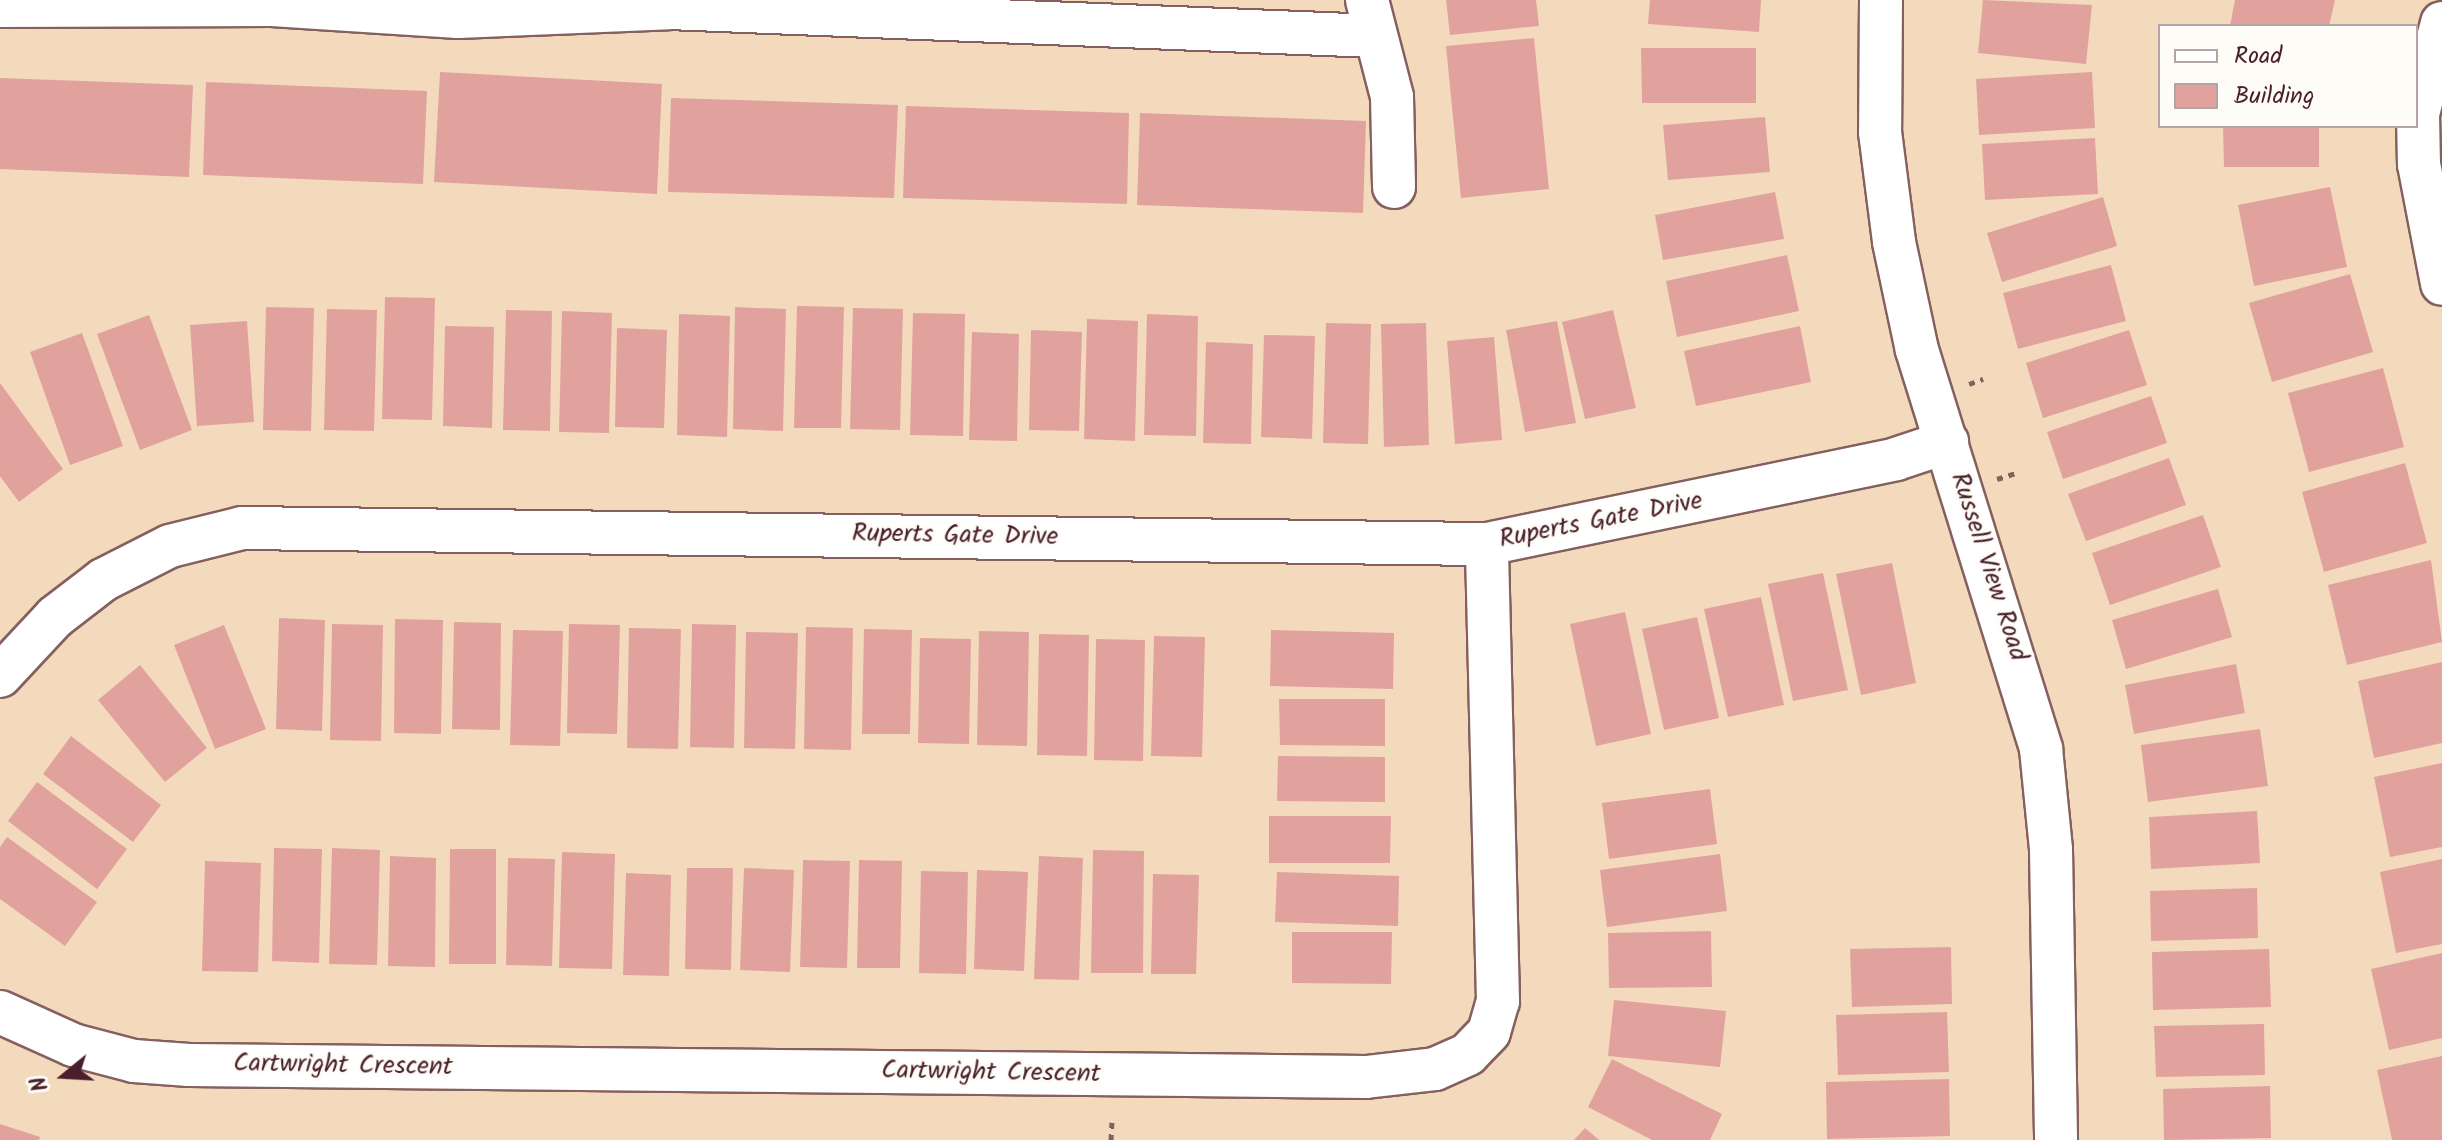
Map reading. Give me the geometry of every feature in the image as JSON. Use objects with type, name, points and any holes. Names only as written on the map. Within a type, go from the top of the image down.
[{"type":"street","name":"Russell View Road","points":[[1881,0],[1880,132],[1894,242],[1947,442],[2041,749],[2051,850],[2056,1140]]},
{"type":"street","points":[[0,6],[272,3],[458,17],[669,4],[1371,18],[1392,97],[1394,187]]},
{"type":"street","points":[[2442,23],[2418,114],[2442,284]]},
{"type":"street","name":"Ruperts Gate Drive","points":[[0,676],[55,617],[103,580],[170,546],[242,528],[1487,544],[1896,459],[1947,442]]},
{"type":"street","name":"Cartwright Crescent","points":[[0,1012],[73,1045],[134,1061],[189,1065],[1366,1077],[1435,1069],[1468,1054],[1489,1032],[1498,1001],[1487,544]]},
{"type":"path","points":[[1992,481],[2016,473]]},
{"type":"path","points":[[1111,1140],[1112,1122]]},
{"type":"building","points":[[1446,0],[1536,0],[1539,26],[1450,35]]},
{"type":"building","points":[[1650,0],[1761,0],[1759,32],[1648,24]]},
{"type":"building","points":[[1983,0],[2092,5],[2086,64],[1978,53]]},
{"type":"building","points":[[2235,0],[2335,0],[2329,24],[2230,24]]},
{"type":"building","points":[[1534,38],[1549,189],[1461,198],[1446,46]]},
{"type":"building","points":[[1641,48],[1756,48],[1756,103],[1642,103]]},
{"type":"building","points":[[440,72],[662,84],[657,194],[434,182]]},
{"type":"building","points":[[2092,72],[2095,128],[1979,135],[1976,79]]},
{"type":"building","points":[[0,78],[193,85],[189,177],[0,169]]},
{"type":"building","points":[[206,82],[427,91],[423,184],[203,175]]},
{"type":"building","points":[[671,98],[898,105],[894,198],[668,192]]},
{"type":"building","points":[[906,106],[1129,113],[1127,204],[903,198]]},
{"type":"building","points":[[1140,113],[1366,121],[1363,213],[1137,205]]},
{"type":"building","points":[[1765,117],[1770,172],[1668,180],[1663,125]]},
{"type":"building","points":[[2223,128],[2319,128],[2319,167],[2224,167]]},
{"type":"building","points":[[2095,138],[2098,194],[1985,200],[1982,144]]},
{"type":"building","points":[[2330,187],[2347,267],[2254,286],[2238,205]]},
{"type":"building","points":[[1775,192],[1784,239],[1663,260],[1655,215]]},
{"type":"building","points":[[2103,197],[2117,246],[2002,282],[1987,233]]},
{"type":"building","points":[[1787,255],[1799,311],[1677,337],[1666,281]]},
{"type":"building","points":[[2111,265],[2126,321],[2018,349],[2003,293]]},
{"type":"building","points":[[2350,274],[2373,352],[2272,382],[2249,303]]},
{"type":"building","points":[[385,297],[435,298],[432,420],[382,419]]},
{"type":"building","points":[[797,306],[844,307],[841,428],[794,428]]},
{"type":"building","points":[[266,307],[314,308],[311,431],[263,430]]},
{"type":"building","points":[[735,307],[786,309],[783,431],[733,429]]},
{"type":"building","points":[[853,308],[903,309],[900,430],[850,429]]},
{"type":"building","points":[[327,309],[377,310],[374,431],[324,430]]},
{"type":"building","points":[[506,310],[552,311],[550,431],[503,430]]},
{"type":"building","points":[[1613,310],[1636,408],[1585,419],[1562,322]]},
{"type":"building","points":[[562,311],[612,313],[609,433],[559,432]]},
{"type":"building","points":[[913,313],[965,314],[963,436],[910,435]]},
{"type":"building","points":[[679,314],[730,316],[727,437],[677,435]]},
{"type":"building","points":[[1147,314],[1198,316],[1196,436],[1144,435]]},
{"type":"building","points":[[149,315],[192,430],[140,450],[97,334]]},
{"type":"building","points":[[1087,319],[1138,321],[1135,441],[1084,439]]},
{"type":"building","points":[[247,321],[254,422],[197,426],[190,325]]},
{"type":"building","points":[[1557,321],[1576,423],[1525,432],[1506,330]]},
{"type":"building","points":[[1326,323],[1371,324],[1368,444],[1323,443]]},
{"type":"building","points":[[1426,323],[1429,445],[1384,447],[1381,324]]},
{"type":"building","points":[[445,326],[494,327],[492,428],[443,426]]},
{"type":"building","points":[[1800,326],[1811,382],[1696,406],[1684,351]]},
{"type":"building","points":[[617,328],[667,330],[664,428],[615,427]]},
{"type":"building","points":[[1031,330],[1082,332],[1079,431],[1029,430]]},
{"type":"building","points":[[2129,330],[2147,385],[2043,418],[2026,363]]},
{"type":"building","points":[[972,332],[1019,334],[1017,441],[969,440]]},
{"type":"building","points":[[82,333],[123,446],[70,465],[30,352]]},
{"type":"building","points":[[1264,335],[1315,336],[1312,439],[1261,437]]},
{"type":"building","points":[[1494,337],[1502,440],[1455,444],[1447,341]]},
{"type":"building","points":[[1206,342],[1253,344],[1251,444],[1203,443]]},
{"type":"building","points":[[2383,368],[2404,447],[2309,472],[2288,393]]},
{"type":"building","points":[[0,383],[63,469],[19,502],[0,476]]},
{"type":"building","points":[[2151,396],[2167,443],[2063,479],[2047,432]]},
{"type":"building","points":[[2169,458],[2186,505],[2086,541],[2068,494]]},
{"type":"building","points":[[2405,463],[2427,543],[2324,572],[2302,492]]},
{"type":"building","points":[[2203,515],[2221,567],[2110,605],[2092,553]]},
{"type":"building","points":[[2431,560],[2442,642],[2347,665],[2328,585]]},
{"type":"building","points":[[1892,563],[1916,683],[1861,695],[1836,574]]},
{"type":"building","points":[[1823,573],[1848,690],[1793,701],[1768,584]]},
{"type":"building","points":[[2218,589],[2232,637],[2126,669],[2112,620]]},
{"type":"building","points":[[1761,597],[1784,705],[1728,717],[1704,609]]},
{"type":"building","points":[[1625,612],[1651,734],[1596,746],[1570,624]]},
{"type":"building","points":[[1697,617],[1719,718],[1664,730],[1642,629]]},
{"type":"building","points":[[279,618],[325,620],[322,731],[276,729]]},
{"type":"building","points":[[395,619],[443,620],[441,734],[394,733]]},
{"type":"building","points":[[454,622],[501,623],[500,730],[452,729]]},
{"type":"building","points":[[332,624],[383,625],[381,741],[330,740]]},
{"type":"building","points":[[569,624],[620,625],[617,734],[567,733]]},
{"type":"building","points":[[692,624],[736,625],[734,748],[690,747]]},
{"type":"building","points":[[224,625],[266,729],[215,749],[174,645]]},
{"type":"building","points":[[806,627],[853,628],[851,750],[804,749]]},
{"type":"building","points":[[629,628],[681,629],[678,749],[627,748]]},
{"type":"building","points":[[864,629],[912,630],[910,734],[862,734]]},
{"type":"building","points":[[513,630],[563,631],[560,746],[510,745]]},
{"type":"building","points":[[1271,630],[1394,633],[1393,689],[1270,686]]},
{"type":"building","points":[[979,631],[1029,632],[1027,746],[977,745]]},
{"type":"building","points":[[746,632],[798,633],[795,749],[744,748]]},
{"type":"building","points":[[1039,634],[1089,635],[1087,756],[1037,755]]},
{"type":"building","points":[[1154,636],[1205,637],[1202,757],[1151,756]]},
{"type":"building","points":[[920,638],[971,639],[969,744],[918,743]]},
{"type":"building","points":[[1096,639],[1145,640],[1143,761],[1094,760]]},
{"type":"building","points":[[2442,662],[2442,743],[2374,758],[2358,681]]},
{"type":"building","points":[[2236,664],[2245,713],[2134,734],[2125,685]]},
{"type":"building","points":[[140,665],[207,748],[165,782],[98,700]]},
{"type":"building","points":[[1279,699],[1385,699],[1385,746],[1280,745]]},
{"type":"building","points":[[2260,729],[2268,786],[2148,802],[2141,745]]},
{"type":"building","points":[[71,736],[161,805],[133,842],[43,774]]},
{"type":"building","points":[[1278,756],[1385,757],[1385,802],[1277,801]]},
{"type":"building","points":[[2442,763],[2442,847],[2390,857],[2374,777]]},
{"type":"building","points":[[37,782],[127,849],[97,889],[8,821]]},
{"type":"building","points":[[1710,789],[1717,844],[1609,859],[1602,803]]},
{"type":"building","points":[[2257,811],[2260,863],[2151,869],[2149,817]]},
{"type":"building","points":[[1269,816],[1391,816],[1390,863],[1269,863]]},
{"type":"building","points":[[7,837],[97,902],[65,946],[0,899],[0,847]]},
{"type":"building","points":[[274,848],[322,849],[319,963],[272,961]]},
{"type":"building","points":[[332,848],[380,850],[377,965],[329,964]]},
{"type":"building","points":[[450,849],[496,849],[496,964],[449,964]]},
{"type":"building","points":[[1093,850],[1144,851],[1143,973],[1091,973]]},
{"type":"building","points":[[562,852],[615,854],[612,969],[559,968]]},
{"type":"building","points":[[1720,854],[1727,911],[1607,927],[1600,870]]},
{"type":"building","points":[[390,856],[436,858],[435,967],[388,966]]},
{"type":"building","points":[[1039,856],[1083,858],[1079,980],[1034,979]]},
{"type":"building","points":[[508,858],[555,859],[552,966],[506,965]]},
{"type":"building","points":[[2442,859],[2442,944],[2396,953],[2380,872]]},
{"type":"building","points":[[803,860],[850,861],[847,968],[800,967]]},
{"type":"building","points":[[859,860],[902,861],[900,968],[857,968]]},
{"type":"building","points":[[205,861],[261,863],[258,972],[202,971]]},
{"type":"building","points":[[687,868],[733,868],[731,970],[685,969]]},
{"type":"building","points":[[744,868],[794,870],[790,972],[740,970]]},
{"type":"building","points":[[977,870],[1028,872],[1024,971],[974,969]]},
{"type":"building","points":[[921,871],[968,872],[966,974],[919,973]]},
{"type":"building","points":[[1277,872],[1399,876],[1398,926],[1275,922]]},
{"type":"building","points":[[626,873],[671,875],[669,976],[623,975]]},
{"type":"building","points":[[1153,874],[1199,875],[1196,974],[1151,974]]},
{"type":"building","points":[[2257,888],[2258,938],[2151,941],[2150,891]]},
{"type":"building","points":[[1711,931],[1712,987],[1609,988],[1608,933]]},
{"type":"building","points":[[1292,932],[1392,932],[1391,984],[1292,983]]},
{"type":"building","points":[[1951,947],[1952,1004],[1852,1007],[1850,949]]},
{"type":"building","points":[[2269,949],[2271,1007],[2153,1010],[2152,952]]},
{"type":"building","points":[[2442,953],[2442,1038],[2389,1050],[2371,969]]},
{"type":"building","points":[[1614,1000],[1726,1011],[1720,1067],[1608,1056]]},
{"type":"building","points":[[1947,1012],[1949,1072],[1838,1075],[1836,1015]]},
{"type":"building","points":[[2264,1024],[2265,1075],[2156,1077],[2154,1026]]},
{"type":"building","points":[[2442,1056],[2442,1140],[2392,1140],[2377,1070]]},
{"type":"building","points":[[1612,1059],[1722,1114],[1710,1140],[1652,1140],[1588,1107]]},
{"type":"building","points":[[1949,1079],[1950,1136],[1827,1139],[1826,1082]]},
{"type":"building","points":[[2270,1086],[2271,1138],[2164,1140],[2163,1089]]},
{"type":"building","points":[[0,1124],[40,1137],[39,1140],[0,1140]]},
{"type":"building","points":[[1585,1128],[1599,1140],[1574,1140]]}]
